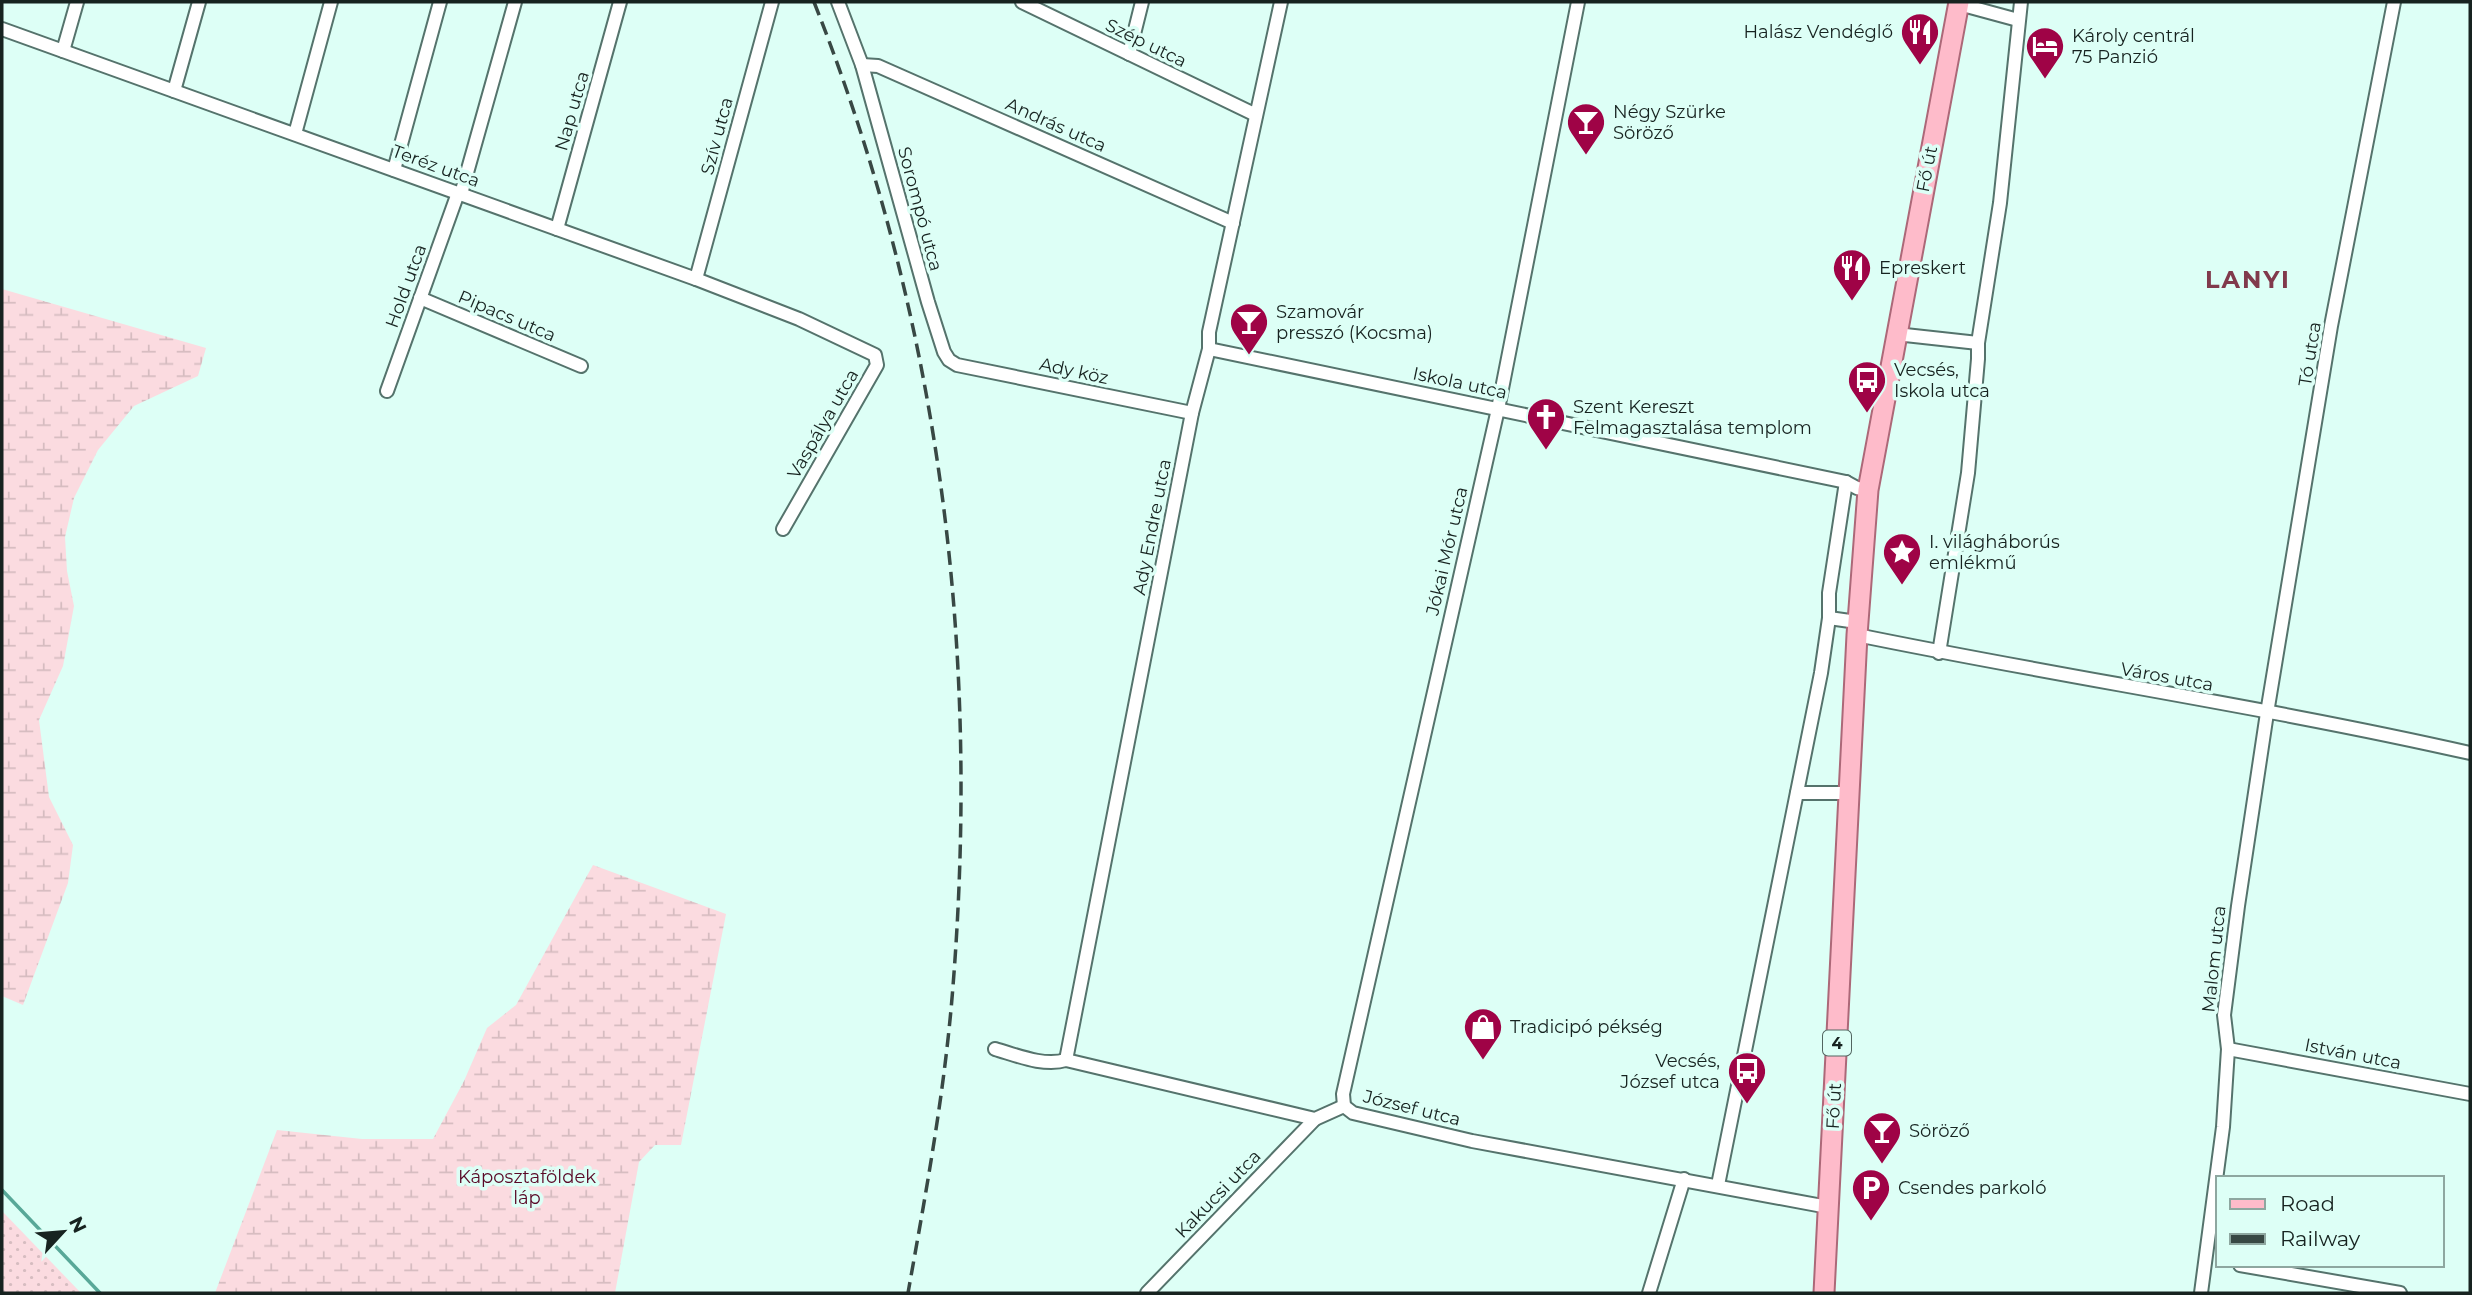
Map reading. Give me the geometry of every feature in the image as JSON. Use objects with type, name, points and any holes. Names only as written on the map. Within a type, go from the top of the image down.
[{"type":"main road","name":"Fő út","points":[[1824,1293],[1857,629],[1868,490],[1959,3]]},
{"type":"street","points":[[63,51],[77,2]]},
{"type":"street","points":[[174,91],[199,2]]},
{"type":"street","points":[[295,134],[331,2]]},
{"type":"street","points":[[394,170],[440,2]]},
{"type":"street","name":"Hold utca","points":[[387,391],[459,193],[515,2]]},
{"type":"street","name":"Nap utca","points":[[557,229],[620,2]]},
{"type":"street","name":"Szív utca","points":[[696,278],[772,2]]},
{"type":"street","name":"Sorompó utca","points":[[838,2],[862,65],[928,302],[949,360]]},
{"type":"street","name":"Szép utca","points":[[1022,2],[1256,116]]},
{"type":"street","points":[[1129,54],[1142,2]]},
{"type":"street","name":"Ady Endre utca","points":[[1066,1060],[1192,414],[1209,349],[1209,332],[1281,2]]},
{"type":"street","name":"Jókai Mór utca","points":[[1344,1106],[1343,1094],[1497,409],[1578,2]]},
{"type":"street","points":[[1940,653],[1968,473],[1978,343],[2000,203],[2021,2]]},
{"type":"street","name":"Tó utca","points":[[2267,713],[2331,326],[2394,2]]},
{"type":"street","name":"Fő út","points":[[1959,3],[2018,20]]},
{"type":"street","name":"Teréz utca","points":[[2,29],[696,278],[799,319],[855,345]]},
{"type":"street","name":"András utca","points":[[862,65],[878,66],[1233,223]]},
{"type":"street","name":"Pipacs utca","points":[[420,298],[581,366]]},
{"type":"street","points":[[1896,334],[1978,343]]},
{"type":"street","name":"Vaspálya utca","points":[[783,529],[877,365],[875,355],[855,345]]},
{"type":"street","name":"Iskola utca","points":[[1209,349],[1846,482],[1868,490]]},
{"type":"street","name":"Ady köz","points":[[949,360],[957,365],[1192,414]]},
{"type":"street","points":[[1718,1185],[1797,793],[1829,618],[1829,593],[1846,482]]},
{"type":"street","points":[[1829,618],[1857,629]]},
{"type":"street","name":"Város utca","points":[[1857,629],[1940,653],[2354,727],[2470,753]]},
{"type":"street","name":"Malom utca","points":[[2219,1176],[2228,1049],[2224,1015],[2267,713]]},
{"type":"street","points":[[1797,793],[1849,793]]},
{"type":"street","points":[[995,1049],[1047,1062],[1066,1060],[1315,1119]]},
{"type":"street","name":"István utca","points":[[2228,1049],[2470,1094]]},
{"type":"street","name":"József utca","points":[[1315,1119],[1344,1106],[1353,1113],[1472,1141],[1828,1207]]},
{"type":"street","name":"Kakucsi utca","points":[[1147,1293],[1315,1119]]},
{"type":"street","points":[[1648,1293],[1684,1179]]},
{"type":"street","name":"Malom utca","points":[[2201,1293],[2212,1260],[2216,1212]]},
{"type":"street","points":[[2251,1267],[2400,1293]]},
{"type":"green space","points":[[2,289],[206,348],[198,376],[134,406],[98,450],[74,498],[65,537],[67,571],[74,606],[63,666],[39,720],[49,797],[73,845],[68,883],[23,1005],[2,996]]},
{"type":"green space","name":"Káposztaföldek láp","points":[[593,865],[726,914],[681,1145],[655,1145],[639,1162],[615,1293],[215,1293],[277,1130],[362,1139],[433,1139],[464,1081],[487,1028],[516,1005]]},
{"type":"green space","points":[[2,1211],[81,1293],[2,1293]]},
{"type":"waterway","points":[[2,1190],[100,1293]]},
{"type":"railway","points":[[814,2],[857,122],[893,242],[920,364],[941,486],[954,610],[960,734],[960,859],[953,986],[940,1102],[908,1293]]},
{"type":"place","name":"Halász Vendéglő","points":[[1920,66]]},
{"type":"place","name":"Károly centrál 75 Panzió","points":[[2045,80]]},
{"type":"place","name":"Négy Szürke Söröző","points":[[1586,156]]},
{"type":"place","name":"Epreskert","points":[[1852,302]]},
{"type":"place","name":"Szamovár presszó (Kocsma)","points":[[1249,356]]},
{"type":"place","name":"Vecsés, Iskola utca","points":[[1867,414]]},
{"type":"place","name":"Szent Kereszt Felmagasztalása templom","points":[[1546,451]]},
{"type":"place","name":"I. világháborús emlékmű","points":[[1902,586]]},
{"type":"place","name":"Tradicipó pékség","points":[[1483,1061]]},
{"type":"place","name":"Vecsés, József utca","points":[[1747,1105]]},
{"type":"place","name":"Söröző","points":[[1882,1165]]},
{"type":"place","name":"Csendes parkoló","points":[[1871,1222]]},
{"type":"district","name":"LANYI","points":[[2248,280]]}]
